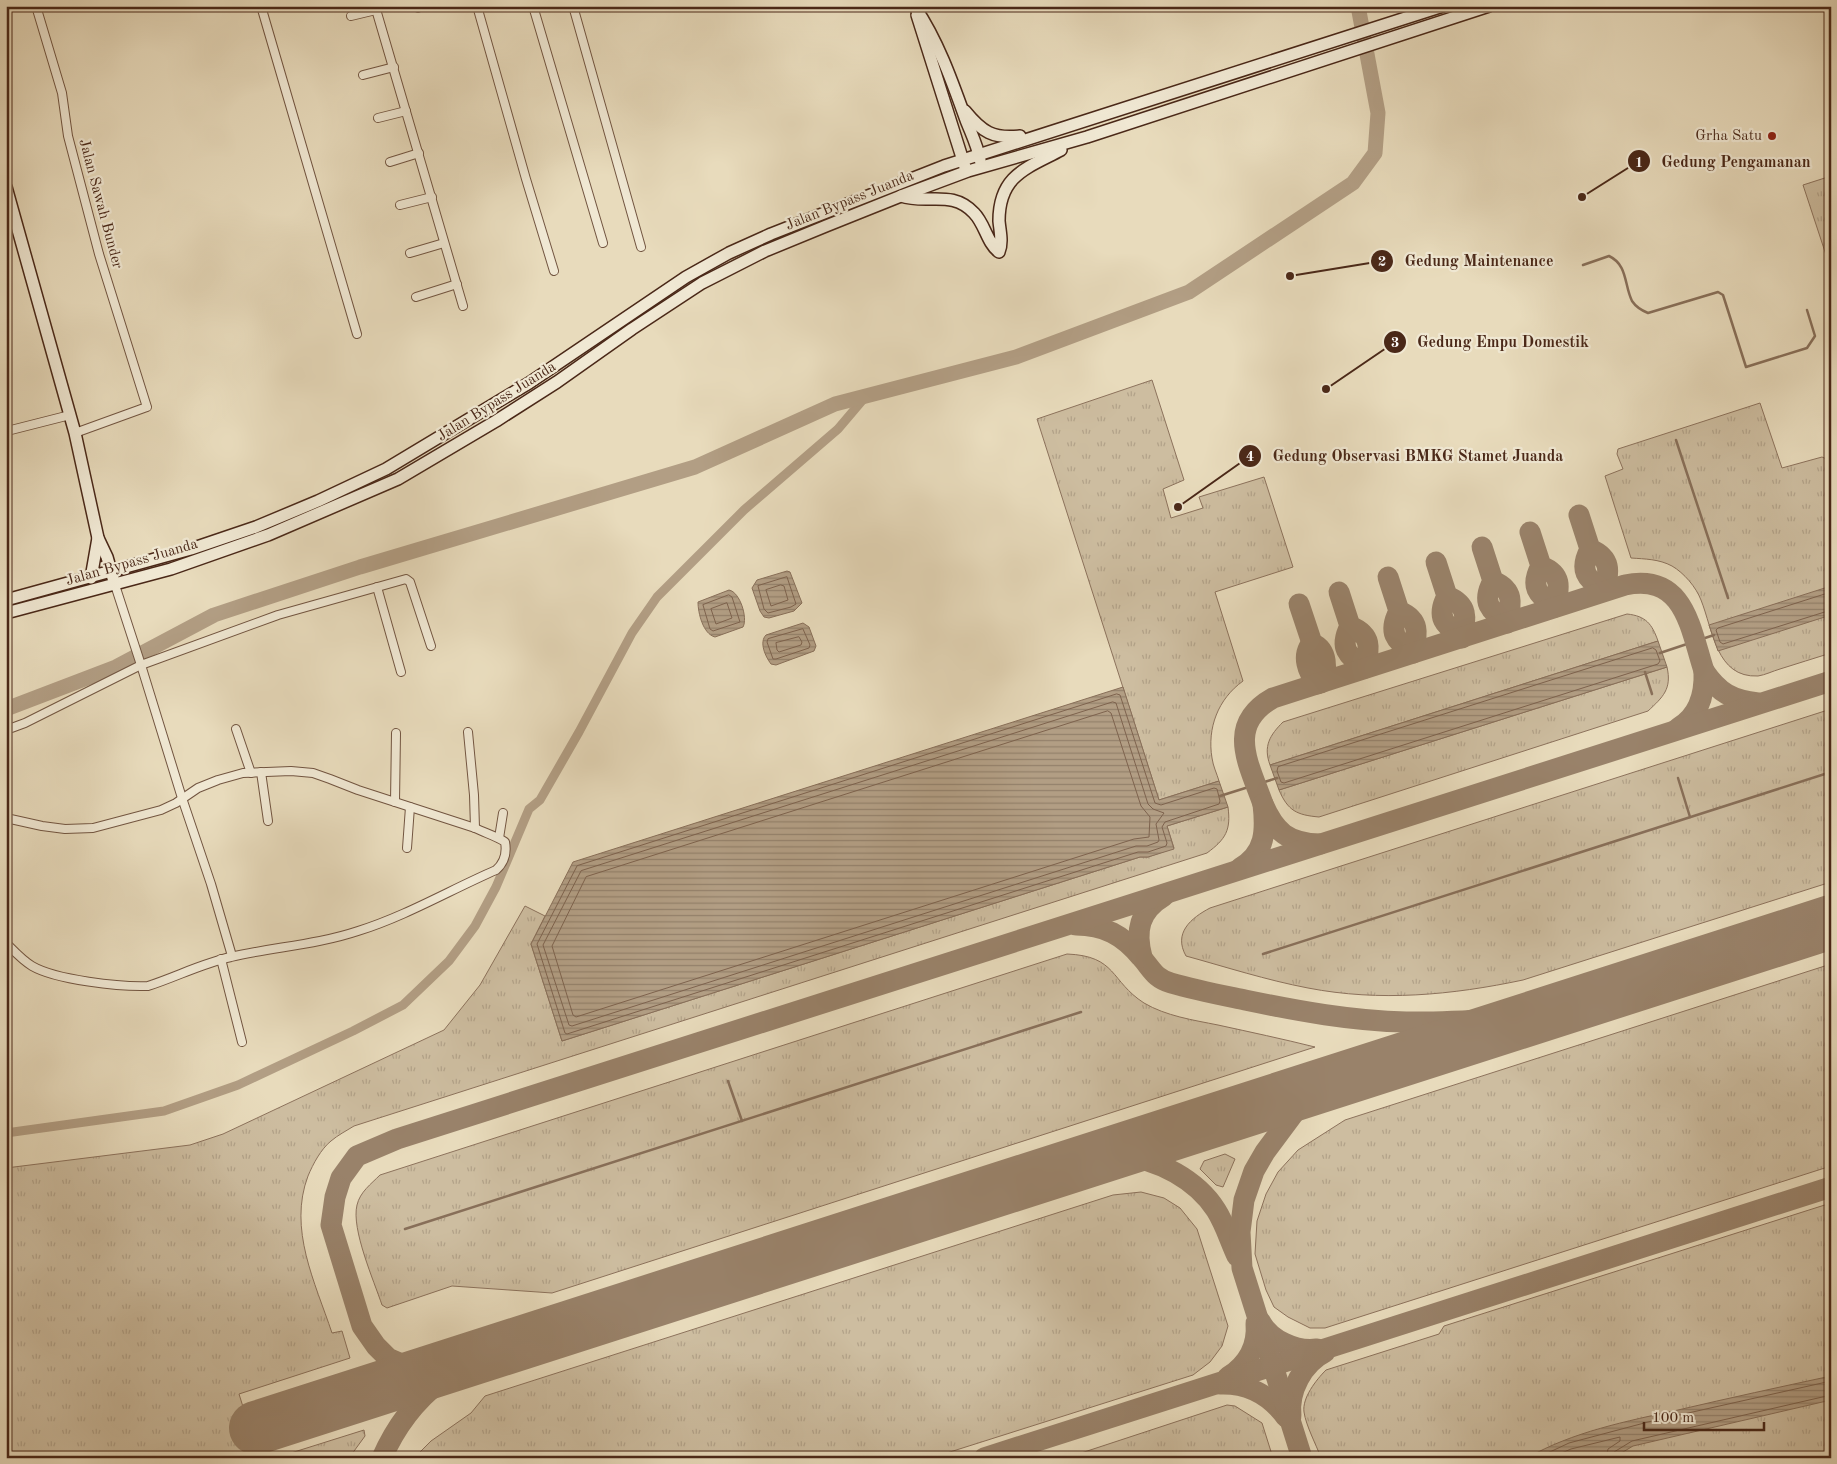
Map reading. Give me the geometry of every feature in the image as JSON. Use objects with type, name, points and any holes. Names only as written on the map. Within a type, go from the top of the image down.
[{"type":"main road","points":[[914,6],[928,26],[961,106],[979,154],[981,167]]},
{"type":"main road","points":[[914,6],[962,160],[968,172]]},
{"type":"main road","points":[[961,106],[982,130],[991,135],[1011,137],[1044,133],[1443,6]]},
{"type":"main road","points":[[901,196],[915,200],[944,198],[959,202],[977,216],[993,245],[1000,252],[1002,243],[1000,211],[1005,192],[1011,180],[1026,167],[1087,137],[1489,6]]},
{"type":"main road","name":"Jalan Bypass Juanda","points":[[6,600],[191,550],[256,527],[318,501],[386,469],[446,434],[529,383],[686,277],[729,253],[771,234],[962,160],[1044,133]]},
{"type":"main road","name":"Jalan Bypass Juanda","points":[[6,613],[171,569],[268,536],[398,479],[557,382],[702,283],[765,251],[901,196],[981,167],[1087,137]]},
{"type":"main road","points":[[6,187],[75,433],[98,538],[112,572],[114,585]]},
{"type":"main road","points":[[300,508],[305,512],[306,519]]},
{"type":"main road","points":[[91,578],[98,538]]},
{"type":"street","name":"Jalan Sawah Bunder","points":[[36,6],[62,94],[68,136],[99,254],[146,407],[75,433]]},
{"type":"street","points":[[261,6],[357,334]]},
{"type":"street","points":[[477,6],[554,271]]},
{"type":"street","points":[[533,6],[603,243]]},
{"type":"street","points":[[573,6],[641,247]]},
{"type":"street","points":[[351,16],[376,8],[463,306]]},
{"type":"street","points":[[363,75],[394,67]]},
{"type":"street","points":[[378,118],[406,111]]},
{"type":"street","points":[[390,162],[419,153]]},
{"type":"street","points":[[400,205],[432,196]]},
{"type":"street","points":[[410,253],[444,243]]},
{"type":"street","points":[[416,297],[457,284]]},
{"type":"street","points":[[10,430],[70,415]]},
{"type":"street","points":[[6,730],[25,723],[141,663],[278,615],[401,580],[409,580],[431,646]]},
{"type":"street","points":[[114,585],[141,663],[232,956]]},
{"type":"street","points":[[377,587],[401,672]]},
{"type":"street","points":[[236,729],[251,772]]},
{"type":"street","points":[[468,732],[475,828]]},
{"type":"street","points":[[395,802],[396,733]]},
{"type":"street","points":[[6,818],[65,829],[94,828],[161,810],[218,780],[251,772],[291,771],[313,773],[475,828],[492,837],[499,838],[506,845],[505,856],[499,867],[410,911],[342,936],[221,959],[148,986],[137,987],[89,982],[41,970],[24,960],[6,943]]},
{"type":"street","points":[[261,772],[268,821]]},
{"type":"street","points":[[407,848],[410,807]]},
{"type":"street","points":[[499,838],[503,813]]},
{"type":"street","points":[[221,959],[242,1042]]},
{"type":"green space","points":[[1831,176],[1831,270],[1803,185]]},
{"type":"green space","points":[[1152,380],[1184,480],[1163,489],[1171,518],[1203,508],[1199,497],[1264,477],[1293,567],[1215,592],[1243,681],[1227,696],[1216,715],[1213,725],[1211,736],[1212,758],[1219,781],[1159,800],[1037,419]]},
{"type":"green space","points":[[1760,403],[1782,468],[1822,457],[1831,462],[1831,653],[1758,676],[1744,675],[1733,669],[1725,661],[1713,638],[1699,595],[1681,572],[1662,562],[1631,558],[1605,476],[1623,469],[1617,454],[1618,449]]},
{"type":"green space","points":[[1627,614],[1644,619],[1651,626],[1658,641],[1270,765],[1267,752],[1269,741],[1283,722]]},
{"type":"green space","points":[[1667,667],[1668,681],[1665,692],[1648,711],[1319,817],[1294,811],[1286,803],[1279,790]]},
{"type":"green space","points":[[1831,709],[1831,882],[1523,980],[1470,990],[1389,996],[1335,992],[1292,985],[1186,956],[1182,940],[1186,927],[1196,916],[1210,908]]},
{"type":"green space","points":[[1228,807],[1229,822],[1226,833],[1219,843],[1207,853],[354,1126],[331,1141],[324,1148],[312,1167],[303,1196],[301,1216],[302,1236],[306,1255],[318,1294],[332,1333],[342,1331],[350,1358],[239,1394],[259,1458],[6,1458],[6,1168],[190,1145],[223,1134],[444,1030],[480,985],[525,906],[545,916],[531,944],[562,1041],[1140,857],[1148,857],[1174,848],[1167,826]]},
{"type":"green space","points":[[1067,954],[1095,959],[1112,971],[1133,995],[1161,1011],[1315,1047],[552,1293],[452,1286],[387,1308],[382,1305],[364,1255],[356,1215],[357,1205],[361,1196],[366,1188],[380,1175]]},
{"type":"green space","points":[[1831,964],[1831,1166],[1325,1328],[1310,1328],[1288,1317],[1274,1307],[1266,1290],[1255,1254],[1257,1221],[1266,1194],[1278,1172],[1298,1150],[1345,1120]]},
{"type":"green space","points":[[1225,1154],[1235,1159],[1223,1187],[1216,1185],[1200,1169],[1204,1161]]},
{"type":"green space","points":[[1141,1192],[1164,1198],[1180,1208],[1197,1229],[1228,1326],[1222,1346],[1210,1362],[1193,1375],[931,1458],[414,1458],[431,1441],[471,1413],[485,1396],[1113,1195]]},
{"type":"green space","points":[[1831,1203],[1831,1458],[1321,1458],[1307,1423],[1304,1407],[1310,1390],[1326,1370],[1439,1334],[1444,1326]]},
{"type":"green space","points":[[1227,1405],[1235,1406],[1262,1423],[1273,1458],[1066,1458]]},
{"type":"green space","points":[[364,1430],[365,1436],[349,1458],[275,1458]]},
{"type":"water","points":[[787,571],[790,572],[802,603],[794,611],[769,618],[764,617],[752,588],[757,580]]},
{"type":"water","points":[[1831,586],[1831,615],[1718,651],[1709,625]]},
{"type":"water","points":[[729,590],[737,595],[740,600],[744,612],[743,627],[715,637],[704,628],[698,602]]},
{"type":"water","points":[[803,623],[809,627],[816,646],[814,651],[776,665],[771,664],[763,645],[766,635]]},
{"type":"water","points":[[1658,641],[1667,667],[1279,790],[1270,765]]},
{"type":"water","points":[[1123,687],[1159,800],[1219,781],[1228,807],[1167,826],[1174,849],[1148,857],[1140,857],[562,1041],[531,944],[573,862]]},
{"type":"water","points":[[1831,1376],[1831,1400],[1633,1446],[1613,1458],[1527,1458],[1562,1441],[1600,1428]]},
{"type":"waterway","points":[[6,709],[116,667],[214,615],[360,567],[695,467],[835,404],[1016,357],[1189,292],[1353,183],[1375,153],[1378,113],[1358,6]]},
{"type":"waterway","points":[[1583,265],[1609,256],[1615,260],[1623,270],[1632,301],[1648,313],[1718,292],[1723,295],[1746,367],[1807,348],[1815,336],[1807,310]]},
{"type":"waterway","points":[[6,1133],[164,1111],[238,1085],[353,1031],[403,1005],[449,961],[475,926],[496,887],[529,809],[540,800],[632,633],[657,597],[744,510],[838,429],[866,396]]},
{"type":"waterway","points":[[1676,440],[1728,598]]},
{"type":"waterway","points":[[1660,653],[1714,635]]},
{"type":"waterway","points":[[1645,672],[1652,694]]},
{"type":"waterway","points":[[1263,954],[1831,772]]},
{"type":"waterway","points":[[1220,796],[1277,778]]},
{"type":"waterway","points":[[1678,778],[1690,817]]},
{"type":"waterway","points":[[405,1229],[1081,1012]]},
{"type":"waterway","points":[[728,1081],[742,1121]]},
{"type":"taxiway","points":[[1579,515],[1590,549],[1602,557],[1607,566],[1608,571],[1604,591],[1586,573],[1585,563],[1590,549]]},
{"type":"taxiway","points":[[1530,532],[1541,566],[1553,573],[1558,582],[1555,607],[1537,590],[1536,579],[1541,566]]},
{"type":"taxiway","points":[[1482,547],[1493,581],[1505,589],[1510,598],[1507,623],[1489,605],[1488,595],[1493,581]]},
{"type":"taxiway","points":[[1436,562],[1447,596],[1459,604],[1464,613],[1462,638],[1446,625],[1442,615],[1447,596]]},
{"type":"taxiway","points":[[1388,577],[1399,611],[1411,619],[1416,628],[1413,653],[1395,635],[1394,625],[1399,611]]},
{"type":"taxiway","points":[[1263,804],[1247,760],[1245,733],[1249,720],[1258,709],[1273,698],[1625,585],[1645,583],[1661,587],[1673,596],[1682,607],[1689,622],[1704,671]]},
{"type":"taxiway","points":[[1339,592],[1350,626],[1362,634],[1368,643],[1365,668],[1349,655],[1345,646],[1350,626]]},
{"type":"taxiway","points":[[1299,604],[1312,643],[1324,655],[1325,672],[1321,683]]},
{"type":"taxiway","points":[[1312,643],[1306,659],[1317,684]]},
{"type":"taxiway","points":[[1678,728],[1696,711],[1702,696],[1704,671],[1715,685],[1727,694],[1741,700],[1758,703]]},
{"type":"taxiway","points":[[449,1366],[422,1368],[404,1365],[388,1358],[376,1346],[362,1326],[331,1225],[335,1197],[341,1178],[357,1156],[397,1139],[1831,681]]},
{"type":"taxiway","points":[[1240,868],[1255,855],[1262,840],[1264,832],[1263,804],[1272,822],[1284,834],[1299,841],[1320,844]]},
{"type":"taxiway","points":[[1142,957],[1139,939],[1141,922],[1149,908],[1164,896]]},
{"type":"taxiway","points":[[1076,925],[1104,929],[1120,937],[1134,949],[1157,976],[1165,981],[1180,986],[1265,1004],[1325,1015],[1406,1022],[1534,1017]]},
{"type":"taxiway","points":[[1302,1458],[1242,1268],[1240,1232],[1244,1200],[1254,1171],[1265,1152],[1297,1109],[1330,1083]]},
{"type":"taxiway","points":[[1096,1158],[1117,1156],[1136,1158],[1150,1161],[1176,1173],[1208,1199],[1225,1227],[1237,1256]]},
{"type":"taxiway","points":[[984,1458],[1831,1187]]},
{"type":"taxiway","points":[[1260,1321],[1270,1334],[1284,1343],[1301,1349],[1317,1349]]},
{"type":"taxiway","points":[[1228,1377],[1241,1367],[1250,1354],[1255,1339],[1256,1323]]},
{"type":"taxiway","points":[[1291,1416],[1292,1397],[1299,1379],[1310,1363],[1325,1352]]},
{"type":"taxiway","points":[[382,1458],[393,1436],[414,1406],[446,1377],[481,1356]]},
{"type":"taxiway","points":[[1220,1384],[1249,1388],[1273,1402],[1286,1417]]},
{"type":"runway","points":[[256,1428],[1831,922]]},
{"type":"place","name":"Grha Satu","points":[[1772,136]]},
{"type":"place","name":"Gedung Pengamanan","points":[[1582,197]]},
{"type":"place","name":"Gedung Maintenance","points":[[1290,276]]},
{"type":"place","name":"Gedung Empu Domestik","points":[[1326,389]]},
{"type":"place","name":"Gedung Observasi BMKG Stamet Juanda","points":[[1178,507]]}]
